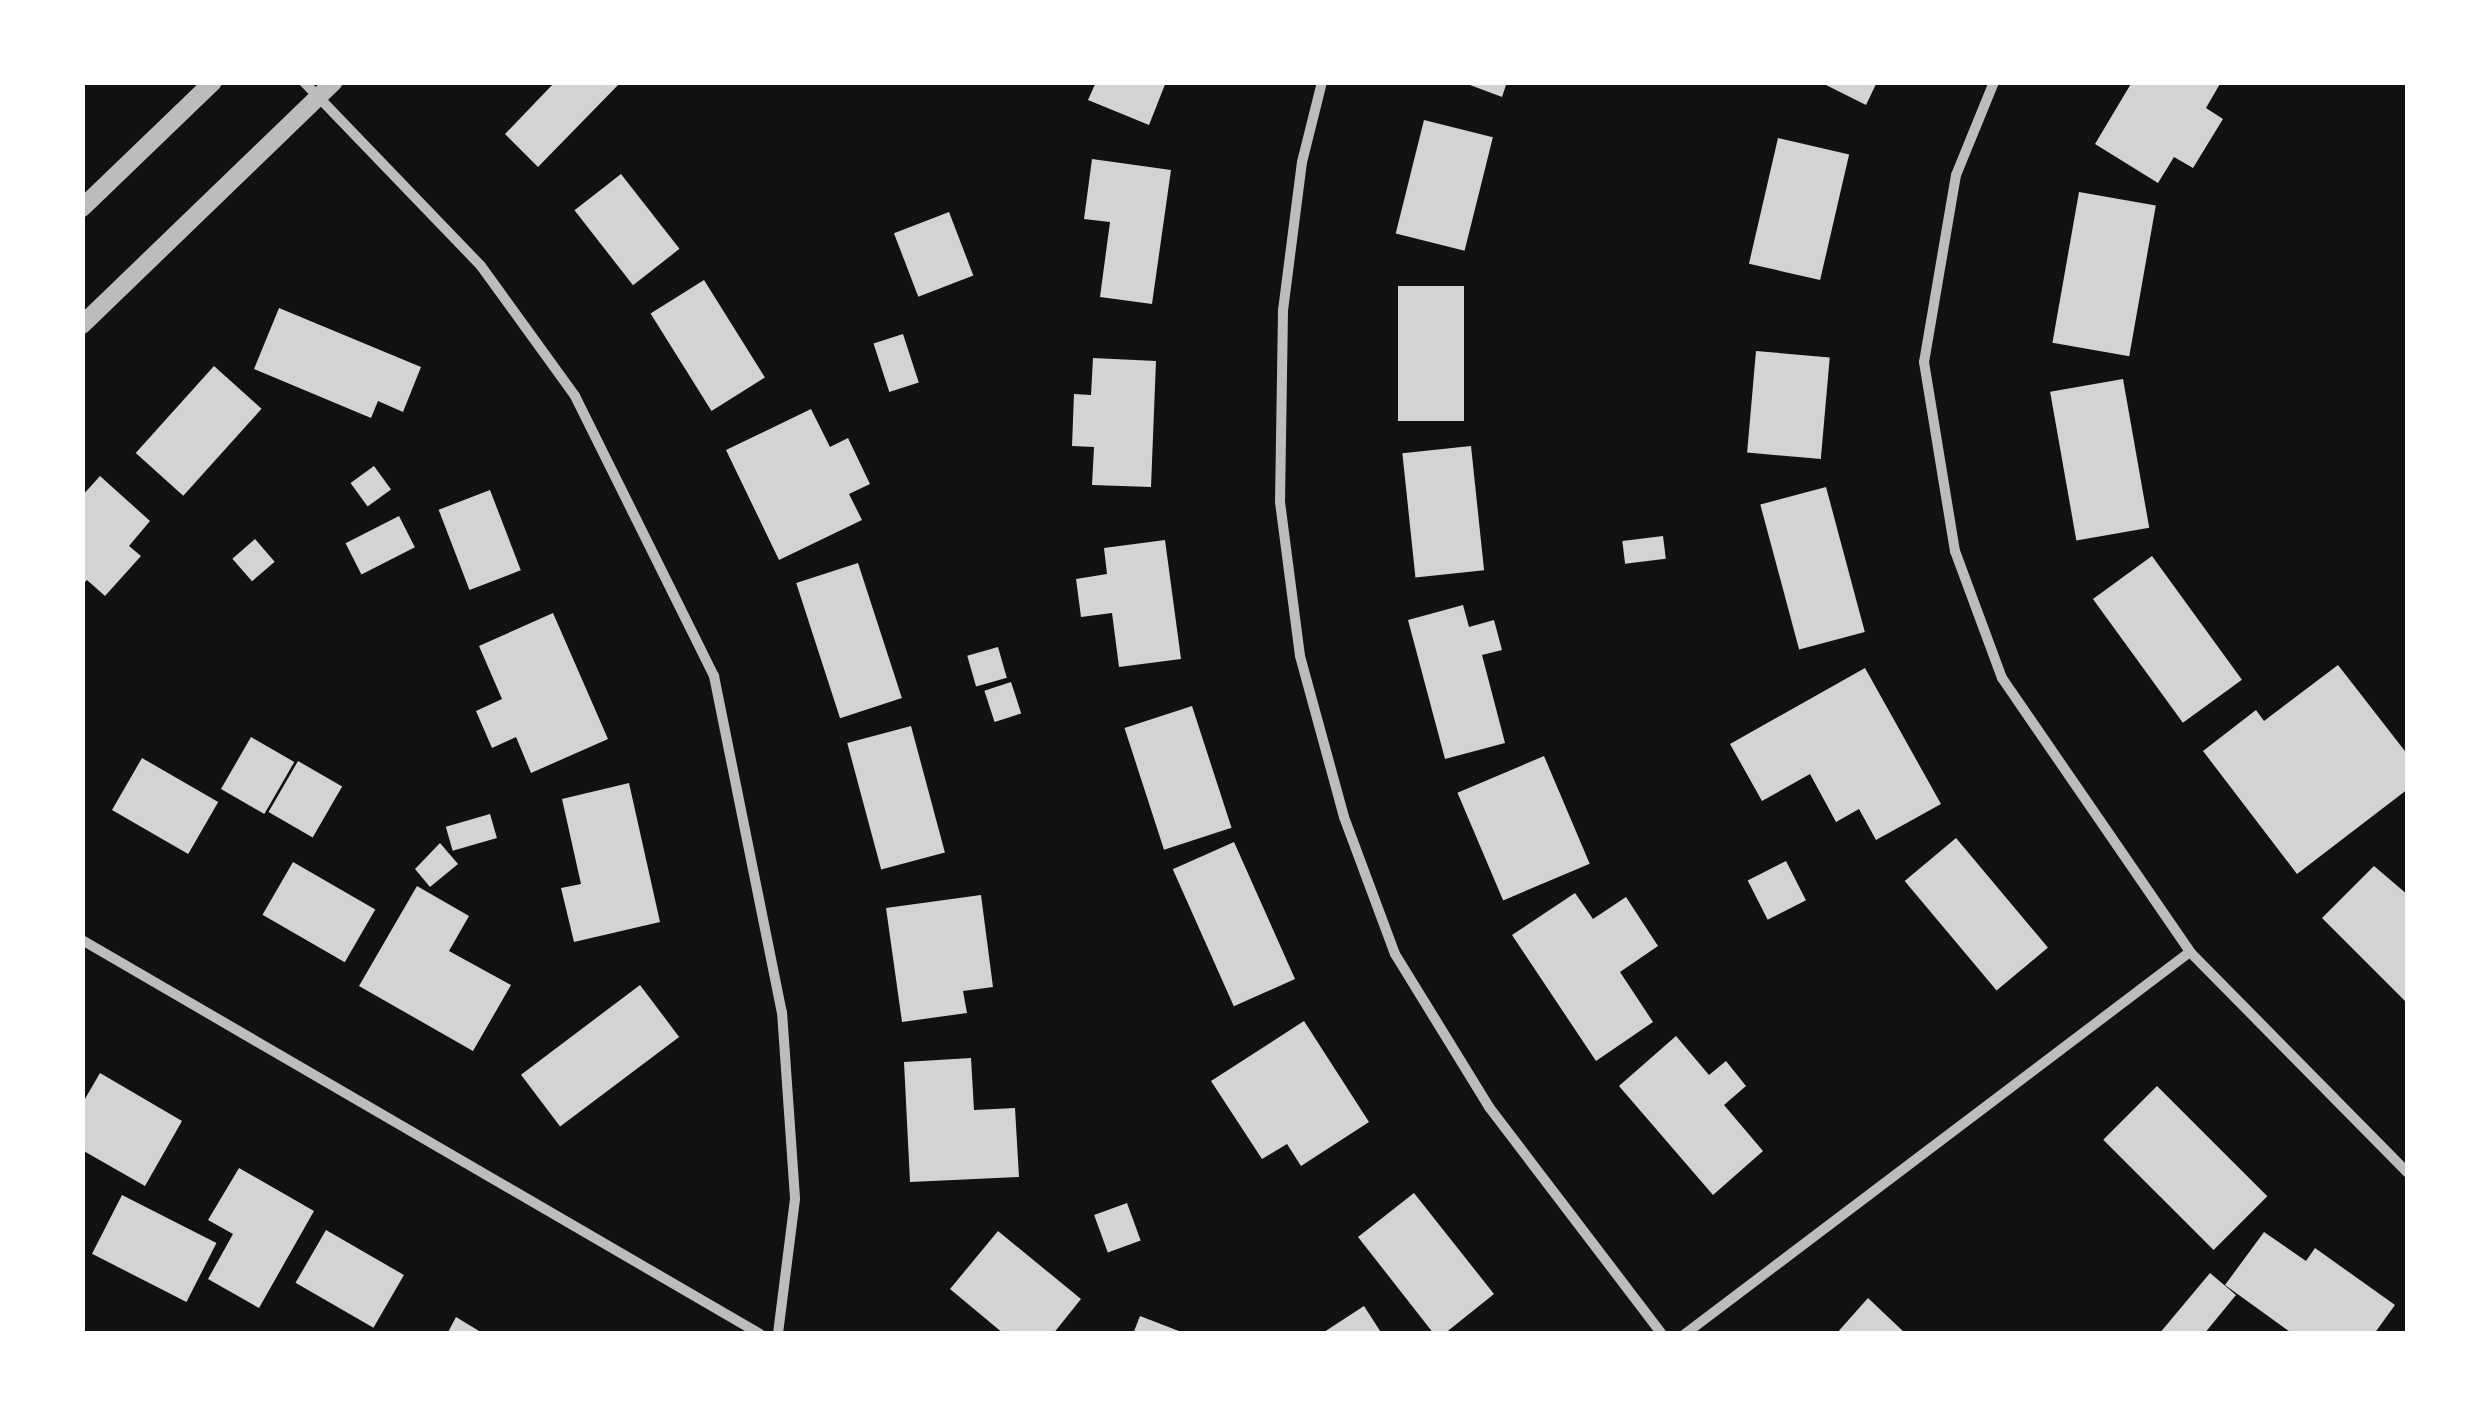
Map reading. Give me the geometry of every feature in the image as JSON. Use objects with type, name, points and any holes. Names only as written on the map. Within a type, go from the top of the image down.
[{"type":"street","points":[[82,208],[213,82]]},
{"type":"street","points":[[304,82],[481,266],[575,396],[714,676],[782,1012],[796,1199],[778,1334]]},
{"type":"street","points":[[82,325],[334,82]]},
{"type":"street","points":[[1322,82],[1302,162],[1283,312],[1280,502],[1305,674],[1344,817],[1396,954],[1488,1107],[1662,1334]]},
{"type":"street","points":[[1994,82],[1956,175],[1924,362],[1955,551],[2002,678],[2190,952],[2408,1172]]},
{"type":"street","points":[[82,940],[760,1334]]},
{"type":"street","points":[[1685,1334],[2190,952]]},
{"type":"building","points":[[555,82],[621,82],[538,167],[505,134]]},
{"type":"building","points":[[1096,82],[1166,82],[1149,125],[1088,100]]},
{"type":"building","points":[[1462,82],[1507,82],[1502,97]]},
{"type":"building","points":[[1820,82],[1877,82],[1866,105]]},
{"type":"building","points":[[2132,82],[2221,82],[2206,108],[2223,119],[2193,168],[2174,157],[2158,183],[2095,144]]},
{"type":"building","points":[[1424,120],[1493,137],[1465,251],[1396,234]]},
{"type":"building","points":[[1778,138],[1849,154],[1820,280],[1749,264]]},
{"type":"building","points":[[1092,159],[1171,170],[1152,304],[1100,297],[1110,222],[1084,219]]},
{"type":"building","points":[[621,174],[679,249],[633,285],[575,210]]},
{"type":"building","points":[[2079,192],[2156,206],[2129,356],[2052,343]]},
{"type":"building","points":[[949,212],[973,275],[918,297],[894,233]]},
{"type":"building","points":[[704,280],[765,378],[712,411],[651,313]]},
{"type":"building","points":[[1398,286],[1464,286],[1464,421],[1398,421]]},
{"type":"building","points":[[279,308],[421,367],[403,412],[378,401],[371,418],[254,369]]},
{"type":"building","points":[[903,334],[919,383],[889,392],[874,344]]},
{"type":"building","points":[[1756,351],[1830,357],[1821,459],[1747,453]]},
{"type":"building","points":[[1093,358],[1156,361],[1151,487],[1092,485],[1094,447],[1072,446],[1074,394],[1091,395]]},
{"type":"building","points":[[214,366],[262,409],[183,496],[136,453]]},
{"type":"building","points":[[2123,379],[2149,528],[2076,541],[2050,392]]},
{"type":"building","points":[[811,409],[830,447],[848,438],[870,484],[849,494],[862,520],[779,560],[726,450]]},
{"type":"building","points":[[1471,446],[1484,570],[1415,578],[1402,453]]},
{"type":"building","points":[[374,466],[391,489],[368,507],[351,483]]},
{"type":"building","points":[[100,476],[150,521],[129,546],[141,556],[105,596],[87,580],[82,585],[82,496]]},
{"type":"building","points":[[1826,487],[1865,632],[1799,649],[1760,505]]},
{"type":"building","points":[[490,490],[521,570],[469,590],[439,510]]},
{"type":"building","points":[[399,516],[415,547],[361,574],[346,543]]},
{"type":"building","points":[[1663,536],[1666,559],[1625,564],[1622,541]]},
{"type":"building","points":[[255,539],[275,562],[252,581],[232,559]]},
{"type":"building","points":[[1165,540],[1181,659],[1119,667],[1112,613],[1081,617],[1076,579],[1107,574],[1104,548]]},
{"type":"building","points":[[2152,556],[2242,680],[2183,723],[2093,599]]},
{"type":"building","points":[[858,563],[902,698],[840,718],[796,583]]},
{"type":"building","points":[[1463,605],[1469,627],[1494,620],[1502,650],[1482,655],[1505,743],[1445,759],[1408,620]]},
{"type":"building","points":[[553,613],[608,739],[531,773],[516,737],[492,748],[476,711],[502,699],[479,646]]},
{"type":"building","points":[[998,647],[1007,678],[976,687],[967,656]]},
{"type":"building","points":[[2338,665],[2408,755],[2408,789],[2297,874],[2203,751],[2256,710],[2264,721]]},
{"type":"building","points":[[1865,668],[1941,804],[1876,840],[1859,809],[1836,822],[1810,774],[1762,801],[1730,744]]},
{"type":"building","points":[[1011,682],[1021,713],[995,722],[984,691]]},
{"type":"building","points":[[1192,706],[1232,828],[1164,850],[1124,728]]},
{"type":"building","points":[[911,726],[945,853],[881,870],[847,743]]},
{"type":"building","points":[[251,737],[294,762],[264,814],[221,789]]},
{"type":"building","points":[[1544,756],[1590,864],[1503,900],[1457,793]]},
{"type":"building","points":[[142,758],[218,802],[188,854],[112,810]]},
{"type":"building","points":[[298,761],[342,786],[313,838],[268,812]]},
{"type":"building","points":[[629,783],[660,922],[574,942],[561,888],[581,884],[562,799]]},
{"type":"building","points":[[490,814],[497,838],[453,851],[446,827]]},
{"type":"building","points":[[1956,838],[2048,948],[1997,991],[1905,881]]},
{"type":"building","points":[[1234,842],[1295,979],[1234,1006],[1173,869]]},
{"type":"building","points":[[440,843],[458,864],[430,887],[415,869]]},
{"type":"building","points":[[1786,861],[1806,900],[1768,920],[1748,881]]},
{"type":"building","points":[[293,862],[375,910],[345,962],[262,915]]},
{"type":"building","points":[[2374,866],[2408,895],[2408,1004],[2322,918]]},
{"type":"building","points":[[417,886],[469,916],[449,951],[511,985],[473,1051],[359,986]]},
{"type":"building","points":[[1575,893],[1593,919],[1626,897],[1658,946],[1620,972],[1653,1022],[1596,1061],[1512,935]]},
{"type":"building","points":[[981,895],[993,987],[963,991],[967,1013],[902,1022],[886,908]]},
{"type":"building","points":[[640,985],[679,1037],[560,1127],[521,1075]]},
{"type":"building","points":[[1304,1021],[1369,1122],[1301,1166],[1287,1144],[1262,1159],[1211,1081]]},
{"type":"building","points":[[1676,1036],[1709,1075],[1726,1061],[1746,1086],[1724,1105],[1763,1151],[1713,1195],[1619,1086]]},
{"type":"building","points":[[971,1058],[974,1110],[1015,1108],[1019,1177],[910,1182],[904,1062]]},
{"type":"building","points":[[100,1073],[182,1121],[145,1186],[82,1150],[82,1104]]},
{"type":"building","points":[[2157,1086],[2267,1196],[2214,1250],[2103,1140]]},
{"type":"building","points":[[239,1168],[314,1211],[259,1308],[208,1279],[233,1234],[208,1220]]},
{"type":"building","points":[[1414,1193],[1494,1294],[1444,1334],[1434,1334],[1358,1237]]},
{"type":"building","points":[[122,1195],[216,1243],[186,1302],[92,1254]]},
{"type":"building","points":[[1127,1203],[1141,1241],[1108,1253],[1094,1215]]},
{"type":"building","points":[[326,1230],[404,1275],[373,1328],[295,1283]]},
{"type":"building","points":[[998,1231],[1081,1299],[1053,1334],[1004,1334],[950,1289]]},
{"type":"building","points":[[2264,1232],[2306,1261],[2315,1248],[2395,1305],[2374,1334],[2293,1334],[2225,1285]]},
{"type":"building","points":[[2210,1273],[2236,1295],[2204,1334],[2159,1334]]},
{"type":"building","points":[[1868,1298],[1906,1334],[1836,1334]]},
{"type":"building","points":[[1364,1306],[1382,1334],[1321,1334]]},
{"type":"building","points":[[1140,1316],[1184,1333],[1184,1334],[1133,1334]]},
{"type":"building","points":[[456,1317],[484,1334],[447,1334]]}]
